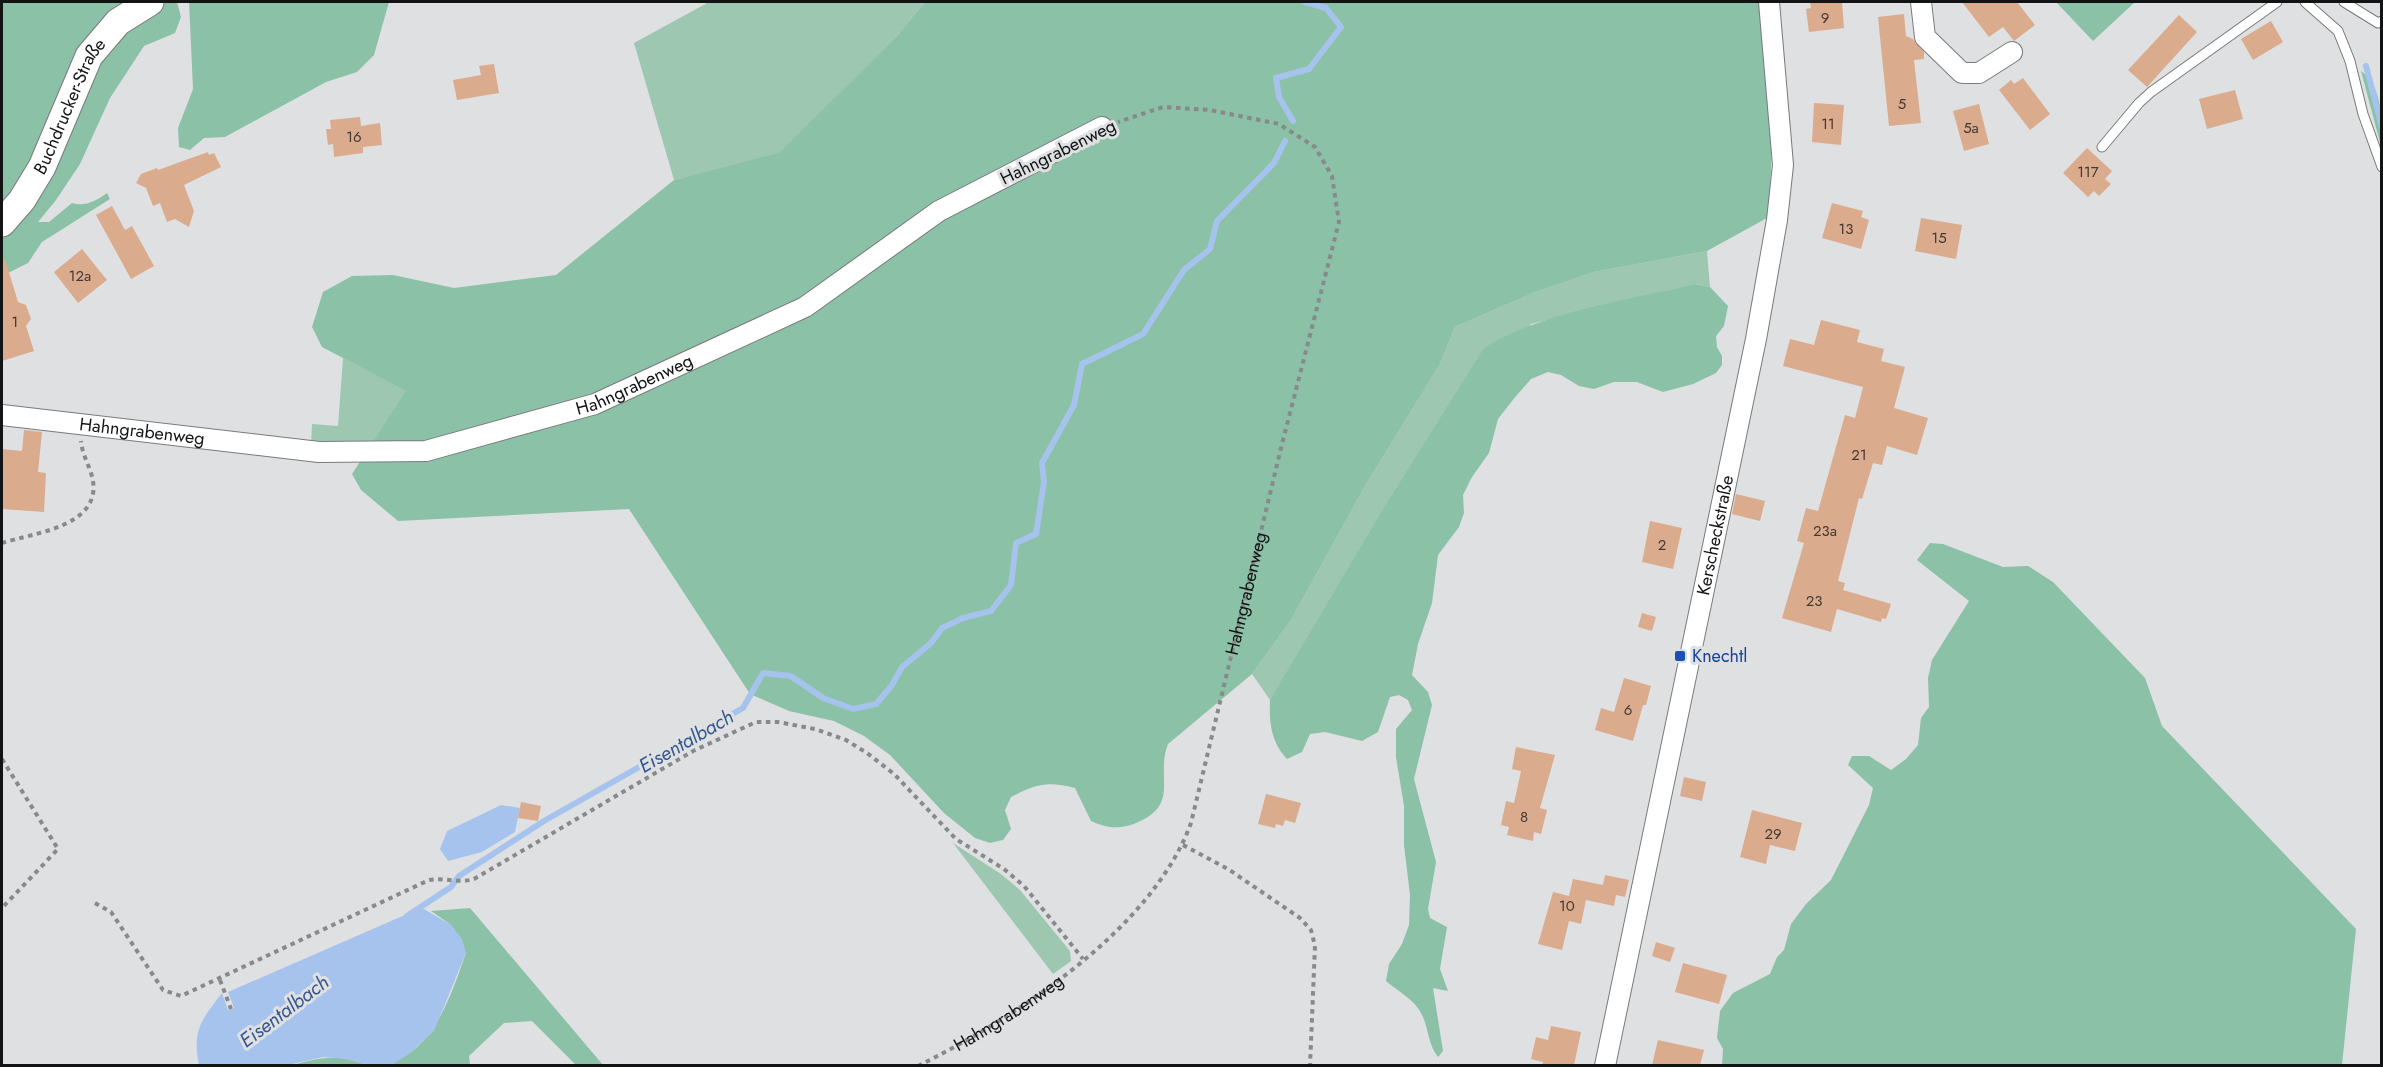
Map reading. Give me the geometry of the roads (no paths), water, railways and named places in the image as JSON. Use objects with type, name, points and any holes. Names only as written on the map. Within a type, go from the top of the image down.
[{"type":"street","name":"Buchdrucker-Straße","points":[[2,223],[22,200],[42,168],[89,56],[118,22],[150,2]]},
{"type":"street","name":"Kerscheckstraße","points":[[1605,1065],[1756,339],[1777,220],[1783,145],[1769,2]]},
{"type":"street","points":[[1921,2],[1926,37],[1962,73],[1979,73],[2012,52]]},
{"type":"street","name":"Hahngrabenweg","points":[[2,415],[319,452],[426,451],[595,404],[805,307],[939,211],[1102,127]]},
{"type":"lane","points":[[2102,147],[2151,92],[2277,2]]},
{"type":"lane","points":[[2305,2],[2338,31],[2350,61],[2363,114],[2382,167]]},
{"type":"lane","points":[[2344,2],[2378,23],[2382,21]]},
{"type":"water","points":[[501,805],[520,808],[515,832],[482,852],[448,861],[440,849],[447,831]]},
{"type":"water","points":[[424,909],[451,925],[462,939],[466,953],[434,1031],[409,1054],[393,1064],[367,1065],[347,1059],[323,1057],[288,1065],[199,1065],[197,1043],[200,1026],[222,993],[228,1010],[234,1008],[228,992],[414,911]]},
{"type":"waterway","name":"Eisentalbach","points":[[1293,121],[1279,97],[1276,78],[1309,69],[1341,27],[1326,8],[1305,2]]},
{"type":"waterway","points":[[2366,66],[2382,127]]},
{"type":"waterway","name":"Eisentalbach","points":[[407,916],[451,887],[459,876],[544,821],[743,708],[763,673],[791,676],[823,698],[853,709],[876,704],[892,685],[902,667],[931,643],[942,628],[963,618],[991,611],[1011,585],[1016,543],[1036,534],[1044,482],[1042,463],[1074,405],[1082,364],[1143,334],[1184,270],[1210,249],[1217,221],[1274,163],[1285,141]]},
{"type":"place","name":"Knechtl","points":[[1680,656]]}]
